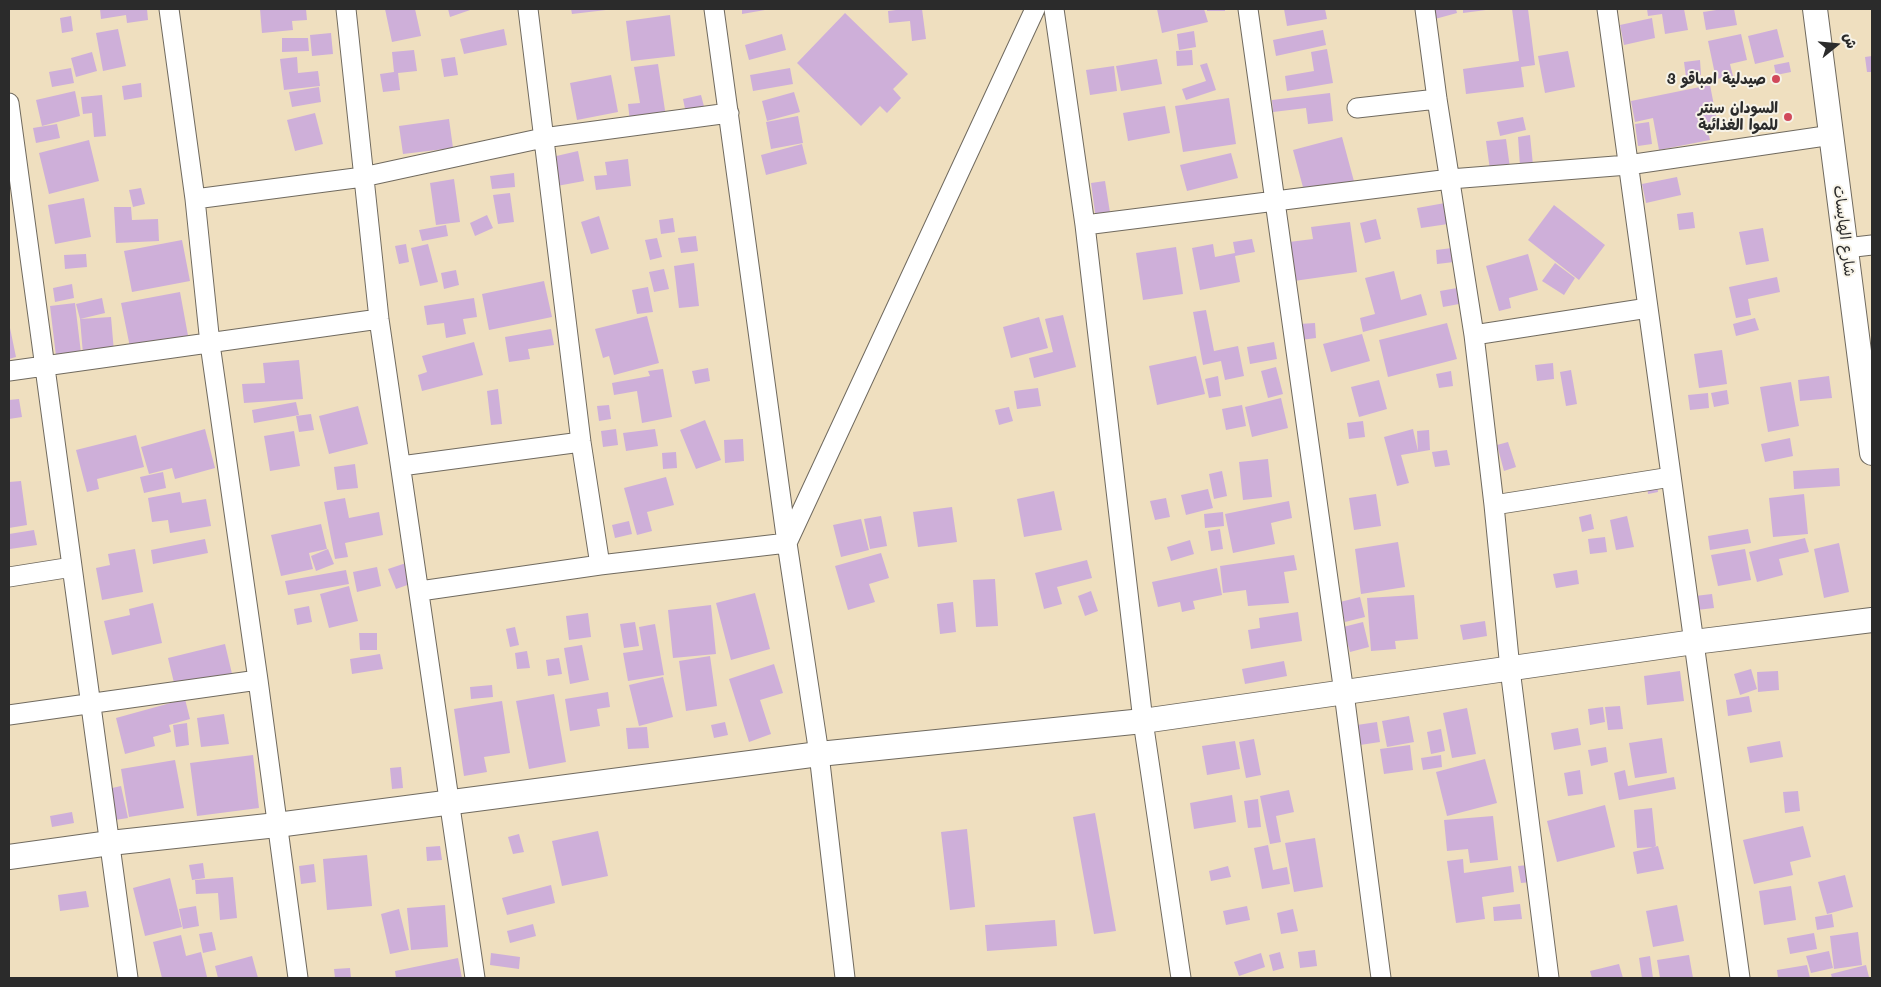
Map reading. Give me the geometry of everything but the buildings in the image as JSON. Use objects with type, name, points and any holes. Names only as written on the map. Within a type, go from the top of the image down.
[{"type":"street","points":[[169,9],[195,199],[210,344],[298,978]]},
{"type":"street","points":[[346,9],[380,319],[475,978]]},
{"type":"street","points":[[528,9],[581,442],[600,565]]},
{"type":"street","points":[[714,9],[819,754],[845,978]]},
{"type":"street","points":[[788,543],[1035,9]]},
{"type":"street","points":[[1054,9],[1085,225],[1143,721],[1182,978]]},
{"type":"street","points":[[1248,9],[1344,693],[1381,978]]},
{"type":"street","points":[[1425,9],[1437,99],[1474,335],[1494,505],[1510,669],[1549,978]]},
{"type":"street","points":[[1607,9],[1740,978]]},
{"type":"street","name":"شارع الهايسات","points":[[1815,9],[1872,453]]},
{"type":"street","points":[[1357,108],[1437,99]]},
{"type":"street","points":[[9,103],[128,978]]},
{"type":"street","points":[[195,199],[364,177],[543,138],[729,113]]},
{"type":"street","points":[[1085,225],[1450,179],[1628,165],[1832,135]]},
{"type":"street","points":[[1846,248],[1872,245]]},
{"type":"street","points":[[1474,335],[1648,308]]},
{"type":"street","points":[[9,370],[210,344],[380,319]]},
{"type":"street","points":[[401,466],[581,442]]},
{"type":"street","points":[[1494,505],[1671,477]]},
{"type":"street","points":[[420,591],[600,565],[788,543]]},
{"type":"street","points":[[9,577],[72,567]]},
{"type":"street","points":[[9,857],[110,843],[277,825],[819,754],[1143,721],[1694,642],[1872,620]]},
{"type":"street","points":[[9,715],[258,680]]},
{"type":"place","name":"صيدلية امباقو 3","points":[[1776,79]]},
{"type":"place","name":"السودان سنتر للموا الغذائية","points":[[1788,117]]}]
